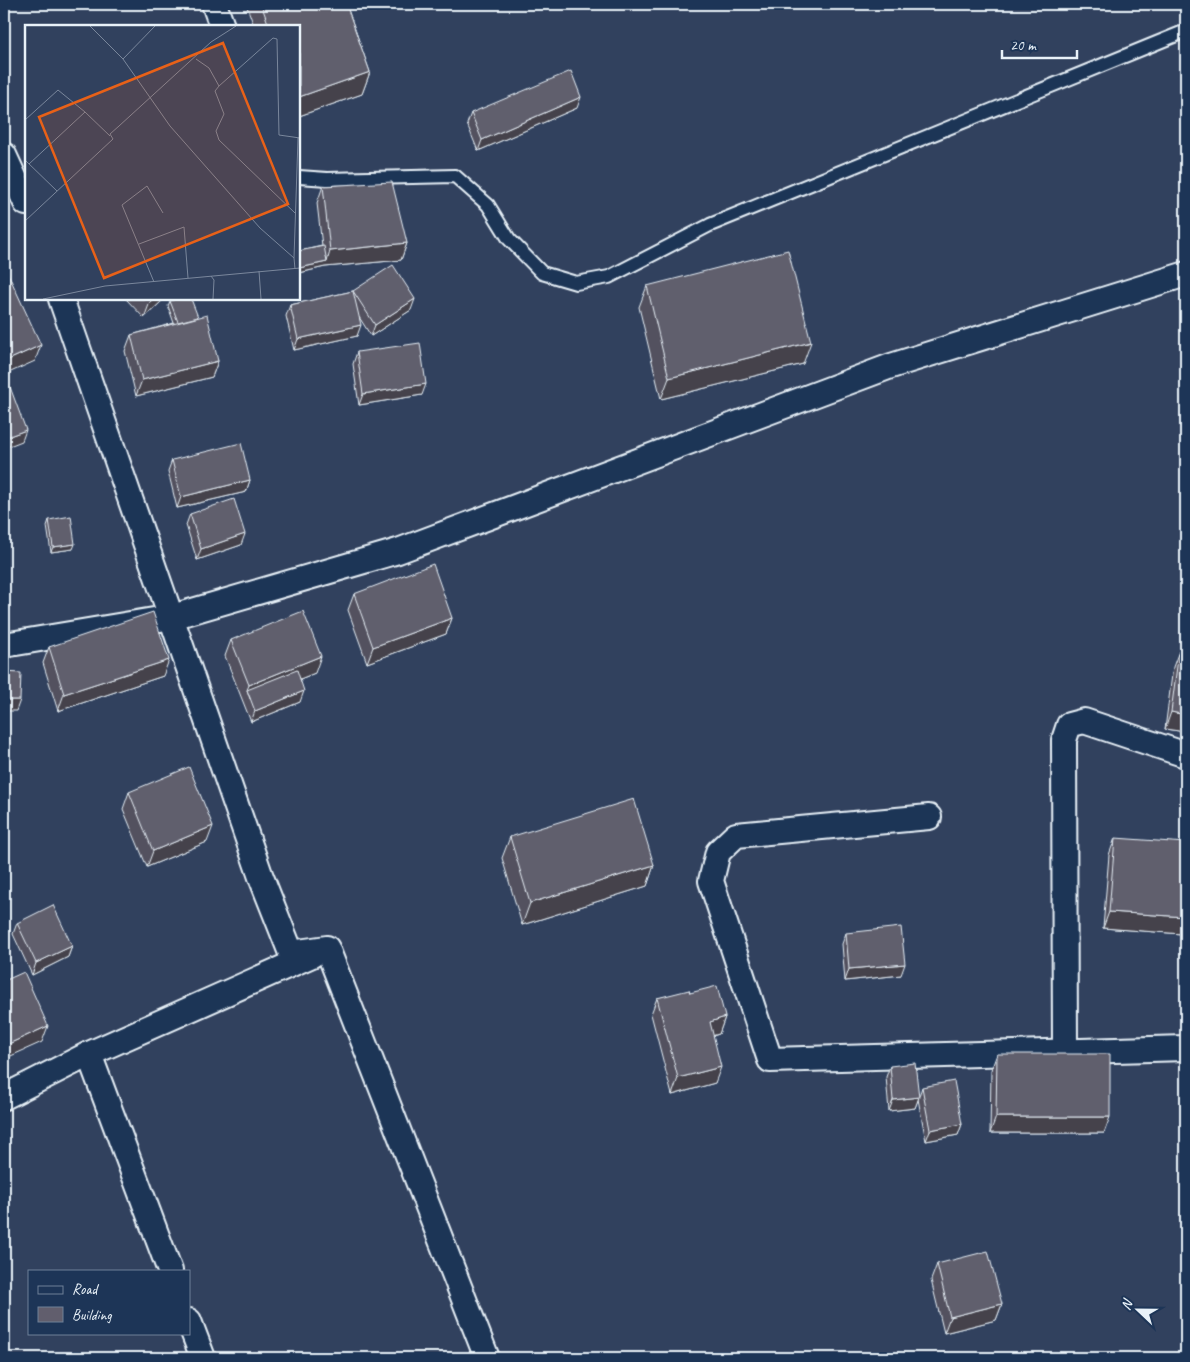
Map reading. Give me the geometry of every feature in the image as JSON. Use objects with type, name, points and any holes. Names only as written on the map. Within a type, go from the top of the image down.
[{"type":"street","points":[[214,4],[222,25]]},
{"type":"street","points":[[4,155],[25,201]]},
{"type":"street","points":[[4,645],[172,617],[398,551],[891,366],[1186,274]]},
{"type":"street","points":[[61,300],[261,877],[291,953],[327,948]]},
{"type":"street","points":[[1065,1051],[1064,740],[1066,732],[1069,725],[1084,721],[1186,755]]},
{"type":"street","points":[[929,817],[736,835],[718,852],[711,881],[770,1060],[1186,1048]]},
{"type":"street","points":[[4,1097],[89,1054],[327,948]]},
{"type":"street","points":[[327,948],[487,1358]]},
{"type":"street","points":[[89,1054],[170,1270]]},
{"type":"street","points":[[190,1323],[203,1358]]},
{"type":"lane","points":[[300,177],[327,179],[455,176],[488,205],[510,239],[542,273],[576,283],[609,277],[710,226],[1186,31]]},
{"type":"building","points":[[261,4],[346,4],[370,72],[300,97],[300,25],[269,25]]},
{"type":"building","points":[[571,71],[581,97],[482,140],[471,113]]},
{"type":"building","points":[[392,182],[407,243],[330,251],[323,186]]},
{"type":"building","points":[[324,246],[327,262],[300,268],[300,251]]},
{"type":"building","points":[[788,250],[811,342],[669,378],[647,286]]},
{"type":"building","points":[[4,265],[41,345],[4,362]]},
{"type":"building","points":[[393,265],[415,299],[375,325],[353,291]]},
{"type":"building","points":[[353,291],[361,325],[298,339],[290,305]]},
{"type":"building","points":[[191,300],[198,317],[178,322],[170,301]]},
{"type":"building","points":[[207,315],[218,361],[142,380],[131,335]]},
{"type":"building","points":[[420,343],[426,384],[363,394],[357,352]]},
{"type":"building","points":[[10,387],[26,430],[4,438],[4,389]]},
{"type":"building","points":[[241,443],[250,480],[181,497],[172,460]]},
{"type":"building","points":[[234,499],[245,534],[201,549],[190,514]]},
{"type":"building","points":[[71,516],[75,544],[53,547],[49,520]]},
{"type":"building","points":[[433,564],[452,618],[373,647],[354,594]]},
{"type":"building","points":[[303,611],[321,656],[249,685],[231,640]]},
{"type":"building","points":[[153,612],[169,660],[64,694],[49,647]]},
{"type":"building","points":[[1179,651],[1186,652],[1186,715],[1171,712]]},
{"type":"building","points":[[297,670],[304,691],[255,711],[247,690]]},
{"type":"building","points":[[4,672],[21,673],[20,700],[4,700]]},
{"type":"building","points":[[189,767],[213,826],[153,851],[129,792]]},
{"type":"building","points":[[634,799],[654,865],[530,903],[510,837]]},
{"type":"building","points":[[1115,838],[1186,843],[1186,917],[1109,912]]},
{"type":"building","points":[[53,905],[72,946],[36,963],[17,923]]},
{"type":"building","points":[[901,927],[905,964],[849,969],[846,933]]},
{"type":"building","points":[[24,972],[48,1026],[4,1046],[4,981]]},
{"type":"building","points":[[717,986],[725,1017],[710,1022],[721,1067],[678,1078],[657,998],[689,990],[690,993]]},
{"type":"building","points":[[997,1054],[1110,1054],[1110,1117],[996,1117]]},
{"type":"building","points":[[915,1063],[919,1097],[893,1100],[890,1066]]},
{"type":"building","points":[[954,1081],[962,1124],[930,1130],[922,1087]]},
{"type":"building","points":[[988,1251],[1002,1304],[950,1317],[937,1264]]}]
